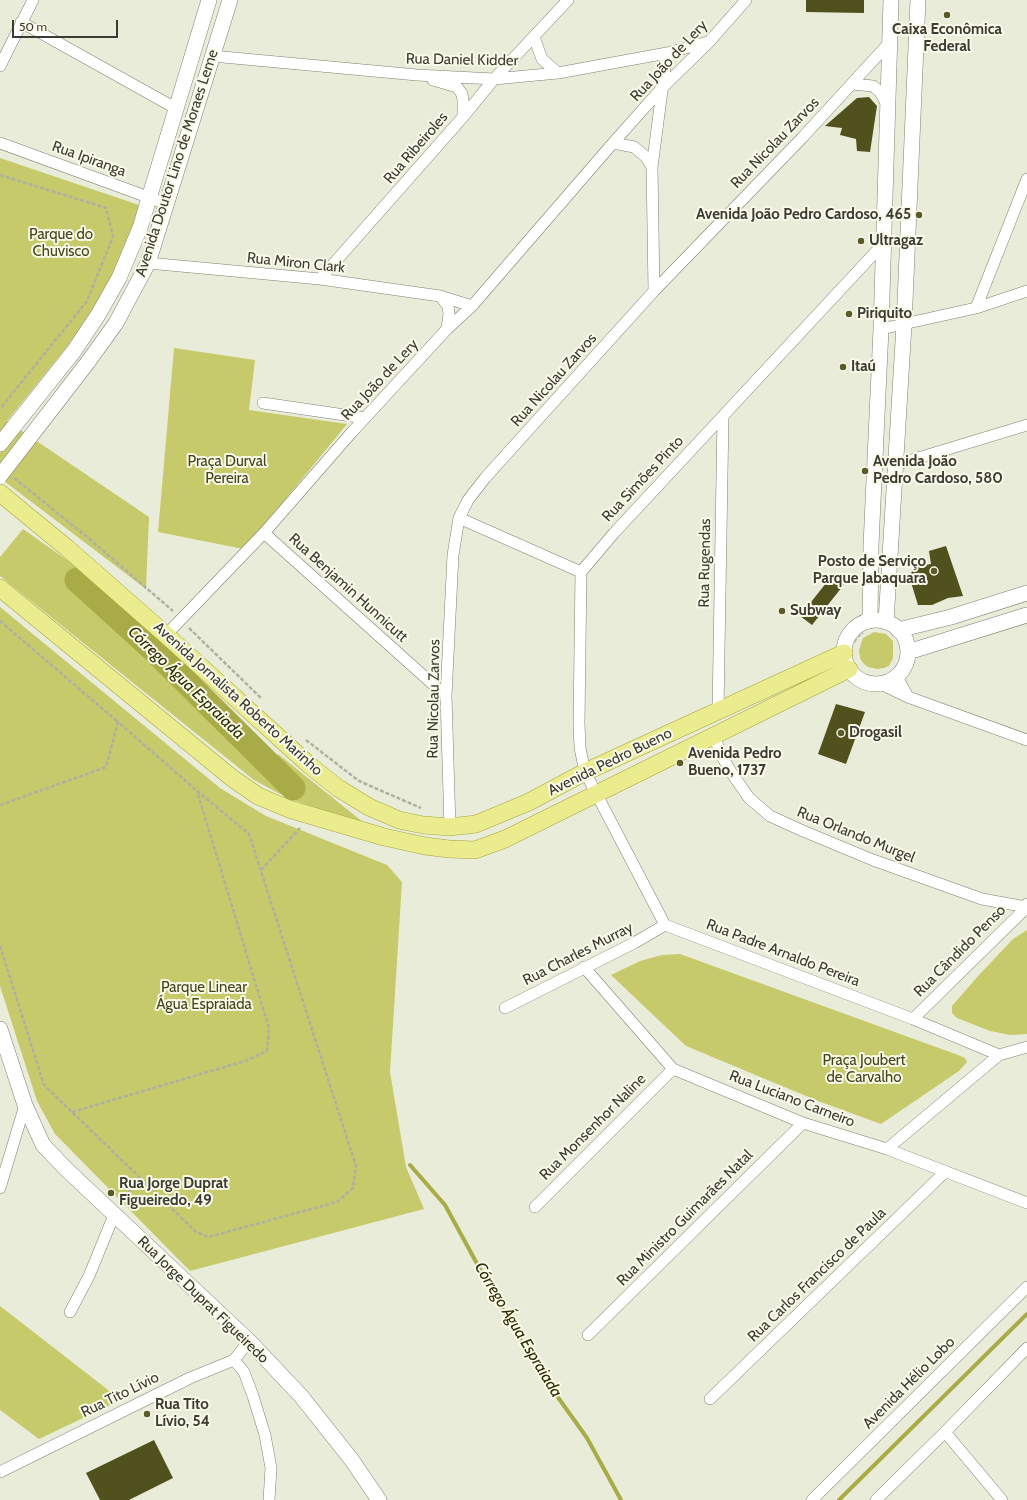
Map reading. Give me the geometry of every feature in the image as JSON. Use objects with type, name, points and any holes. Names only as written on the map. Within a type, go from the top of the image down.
[{"type":"main road","name":"Avenida Doutor Lino de Moraes Leme","points":[[0,444],[74,351],[98,315],[119,278],[140,228],[209,0]]},
{"type":"main road","name":"Avenida Doutor Lino de Moraes Leme","points":[[6,476],[116,323],[148,263],[230,0]]},
{"type":"main road","points":[[867,627],[881,329],[892,0]]},
{"type":"main road","points":[[892,626],[895,465],[904,325],[918,0]]},
{"type":"main road","name":"Avenida Jornalista Roberto Marinho","points":[[0,493],[67,548],[166,635],[308,764],[339,789],[369,807]]},
{"type":"main road","name":"Avenida Pedro Bueno","points":[[2,591],[232,778],[258,796],[289,809],[384,837],[425,846],[449,849],[475,850],[505,839],[714,737],[846,661]]},
{"type":"main road","points":[[892,626],[904,636],[908,652],[908,657],[904,668],[896,677],[887,683],[875,684],[863,681],[858,678],[846,661],[847,640],[858,626],[892,626],[951,617],[1027,593]]},
{"type":"main road","points":[[908,652],[1027,615]]},
{"type":"main road","name":"Avenida Pedro Bueno","points":[[369,807],[399,820],[423,825],[450,827],[476,824],[529,802],[585,772],[718,711],[846,661]]},
{"type":"main road","name":"Rua Jorge Duprat Figueiredo","points":[[0,1029],[4,1057],[43,1144],[66,1169],[248,1341],[301,1396],[352,1459],[379,1500]]},
{"type":"street","points":[[0,66],[21,22],[34,0]]},
{"type":"street","name":"Rua Ribeiroles","points":[[320,279],[463,117],[494,78],[568,0]]},
{"type":"street","name":"Rua João de Lery","points":[[166,635],[264,533],[447,329],[472,306],[662,88],[708,42],[746,0]]},
{"type":"street","points":[[21,22],[177,109]]},
{"type":"street","points":[[534,37],[542,59],[558,73]]},
{"type":"street","name":"Rua Daniel Kidder","points":[[212,56],[417,75],[494,78],[558,73],[666,53],[708,42]]},
{"type":"street","name":"Rua Nicolau Zarvos","points":[[450,827],[446,696],[453,555],[459,518],[468,500],[485,478],[654,291],[802,138],[890,42]]},
{"type":"street","points":[[654,291],[652,167],[666,53]]},
{"type":"street","points":[[417,75],[457,87],[462,94],[463,117]]},
{"type":"street","points":[[852,84],[873,86],[880,92],[888,106]]},
{"type":"street","name":"Rua Ipiranga","points":[[0,143],[167,204]]},
{"type":"street","points":[[613,143],[634,147],[646,157],[652,167]]},
{"type":"street","points":[[976,308],[1027,179]]},
{"type":"street","name":"Rua Simões Pinto","points":[[581,572],[614,533],[883,244]]},
{"type":"street","name":"Rua Miron Clark","points":[[148,263],[320,279],[440,296],[472,306]]},
{"type":"street","points":[[881,329],[976,308],[1027,292]]},
{"type":"street","points":[[440,296],[448,306],[449,314],[447,329]]},
{"type":"street","points":[[263,402],[366,418]]},
{"type":"street","name":"Rua Rugendas","points":[[718,711],[722,416]]},
{"type":"street","points":[[895,465],[1027,425]]},
{"type":"street","points":[[459,518],[581,572],[579,723],[580,748],[585,772],[665,925]]},
{"type":"street","name":"Rua Benjamin Hunnicutt","points":[[264,533],[446,696]]},
{"type":"street","points":[[896,677],[908,697]]},
{"type":"street","points":[[881,684],[908,697],[1027,740]]},
{"type":"street","name":"Rua Orlando Murgel","points":[[714,737],[723,758],[738,782],[750,798],[770,816],[873,860],[982,899],[1026,906]]},
{"type":"street","name":"Rua Cândido Penso","points":[[913,1019],[1026,906]]},
{"type":"street","name":"Rua Charles Murray","points":[[506,1008],[584,967],[634,943],[665,925]]},
{"type":"street","name":"Rua Padre Arnaldo Pereira","points":[[665,925],[913,1019],[999,1055]]},
{"type":"street","name":"Rua Luciano Carneiro","points":[[584,967],[673,1069],[803,1123],[887,1149],[1027,1203]]},
{"type":"street","points":[[887,1149],[999,1055],[1027,1047]]},
{"type":"street","name":"Rua Monsenhor Naline","points":[[535,1207],[673,1069]]},
{"type":"street","points":[[0,1188],[25,1105]]},
{"type":"street","name":"Rua Ministro Guimarães Natal","points":[[588,1335],[803,1123]]},
{"type":"street","name":"Rua Carlos Francisco de Paula","points":[[710,1399],[945,1172]]},
{"type":"street","points":[[70,1312],[89,1276],[114,1215]]},
{"type":"street","name":"Avenida Hélio Lobo","points":[[812,1500],[1027,1287]]},
{"type":"street","points":[[248,1341],[234,1360],[244,1372],[265,1435],[271,1468],[269,1500]]},
{"type":"street","points":[[876,1500],[1027,1348]]},
{"type":"street","name":"Rua Tito Lívio","points":[[0,1472],[190,1378],[234,1360]]},
{"type":"street","points":[[945,1432],[1002,1500]]},
{"type":"path","points":[[0,175],[106,208],[113,238],[87,301],[0,409]]},
{"type":"path","points":[[6,476],[86,536],[170,608]]},
{"type":"path","points":[[0,621],[249,834],[356,1166],[353,1188],[337,1202],[208,1237],[196,1232],[44,1085],[0,946]]},
{"type":"path","points":[[846,661],[853,658],[851,645],[867,627]]},
{"type":"path","points":[[193,633],[266,703]]},
{"type":"path","points":[[0,805],[106,767],[118,722]]},
{"type":"path","points":[[300,735],[359,781],[422,809]]},
{"type":"path","points":[[72,1112],[245,1061],[267,1051],[269,1028],[196,790]]},
{"type":"path","points":[[261,870],[302,826]]},
{"type":"path","points":[[114,1215],[138,1176]]},
{"type":"green space","name":"Parque do Chuvisco","points":[[0,158],[139,205],[127,252],[95,312],[7,421],[149,517],[146,589],[0,478]]},
{"type":"green space","name":"Praça Durval Pereira","points":[[174,348],[255,360],[249,410],[347,424],[243,549],[158,532]]},
{"type":"green space","points":[[23,529],[84,572],[72,587],[109,618],[169,674],[286,793],[300,782],[277,760],[278,754],[368,826],[296,801],[254,780],[0,576],[0,557]]},
{"type":"green space","name":"Parque Linear Água Espraiada","points":[[0,607],[220,788],[266,816],[387,865],[402,882],[390,1072],[406,1167],[424,1209],[190,1271],[55,1134],[37,1101],[0,986]]},
{"type":"green space","points":[[874,632],[886,634],[893,641],[893,658],[889,666],[884,668],[877,669],[868,667],[860,658],[859,650],[863,638]]},
{"type":"green space","points":[[1027,930],[1027,1034],[1010,1035],[990,1031],[957,1018],[952,1013],[952,1006],[1013,939]]},
{"type":"green space","name":"Praça Joubert de Carvalho","points":[[680,954],[958,1055],[965,1058],[967,1062],[959,1071],[881,1124],[818,1101],[686,1046],[611,975],[640,961],[662,955]]},
{"type":"green space","points":[[0,1306],[121,1400],[39,1439],[0,1410]]},
{"type":"building","points":[[806,0],[864,0],[864,13],[806,12]]},
{"type":"building","points":[[869,97],[877,106],[870,152],[857,151],[856,139],[840,135],[842,128],[825,126],[857,98]]},
{"type":"building","name":"Posto de Serviço Parque Jabaquara","points":[[946,546],[963,596],[948,598],[932,605],[918,605],[909,576],[915,567],[931,564],[929,551]]},
{"type":"building","points":[[834,573],[846,582],[812,625],[800,616]]},
{"type":"building","name":"Drogasil","points":[[836,704],[865,712],[846,764],[818,754]]},
{"type":"building","points":[[154,1440],[173,1478],[129,1500],[100,1500],[86,1473]]},
{"type":"waterway","name":"Córrego Água Espraiada","points":[[77,580],[152,648],[293,788]]},
{"type":"waterway","name":"Córrego Água Espraiada","points":[[410,1165],[445,1205],[487,1282],[537,1368],[587,1438],[621,1500]]},
{"type":"waterway","points":[[839,1500],[1027,1314]]},
{"type":"place","name":"Caixa Econômica Federal","points":[[947,15]]},
{"type":"place","name":"Avenida João Pedro Cardoso, 465","points":[[919,215]]},
{"type":"place","name":"Ultragaz","points":[[861,241]]},
{"type":"place","name":"Piriquito","points":[[849,314]]},
{"type":"place","name":"Itaú","points":[[843,367]]},
{"type":"place","name":"Avenida João Pedro Cardoso, 580","points":[[865,471]]},
{"type":"place","name":"Posto de Serviço Parque Jabaquara","points":[[934,571]]},
{"type":"place","name":"Subway","points":[[782,611]]},
{"type":"place","name":"Drogasil","points":[[841,733]]},
{"type":"place","name":"Avenida Pedro Bueno, 1737","points":[[680,763]]},
{"type":"place","name":"Rua Jorge Duprat Figueiredo, 49","points":[[111,1193]]},
{"type":"place","name":"Rua Tito Lívio, 54","points":[[147,1414]]}]
